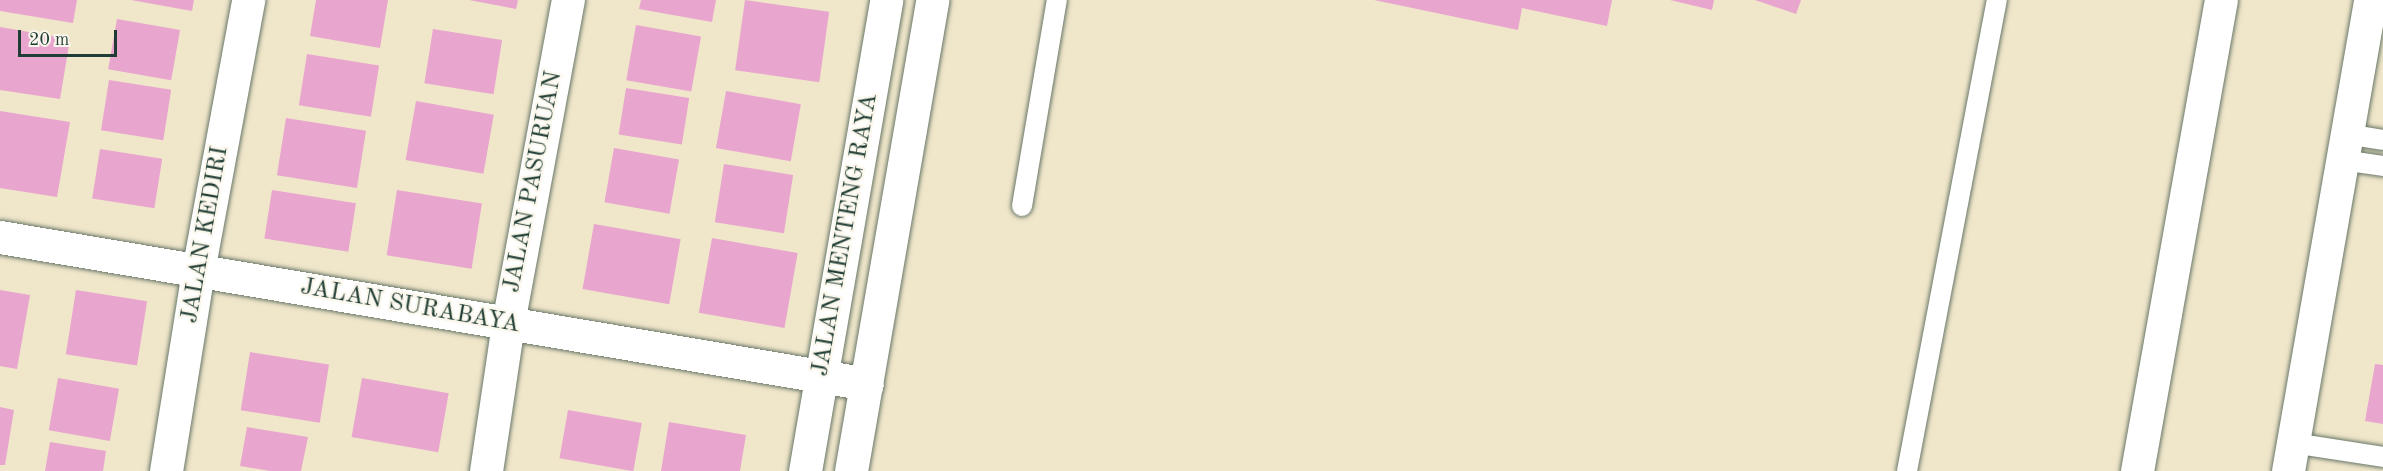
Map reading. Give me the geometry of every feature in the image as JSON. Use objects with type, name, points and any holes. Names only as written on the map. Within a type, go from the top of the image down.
[{"type":"street","name":"JALAN KEDIRI","points":[[166,471],[198,271],[248,0]]},
{"type":"street","name":"JALAN PASURUAN","points":[[486,471],[508,323],[568,0]]},
{"type":"street","name":"JALAN MENTENG RAYA","points":[[805,471],[886,0]]},
{"type":"street","name":"JALAN MENTENG RAYA","points":[[851,471],[932,0]]},
{"type":"street","points":[[2163,471],[2140,456],[2222,0]]},
{"type":"street","points":[[2287,462],[2370,0]]},
{"type":"street","name":"JALAN SURABAYA","points":[[0,237],[867,384]]},
{"type":"lane","points":[[1022,206],[1057,0]]},
{"type":"lane","points":[[1907,471],[1997,0]]},
{"type":"lane","points":[[2344,147],[2383,140]]},
{"type":"lane","points":[[2344,147],[2383,166]]},
{"type":"lane","points":[[2287,462],[2383,457]]},
{"type":"building","points":[[0,0],[77,0],[73,23],[0,11]]},
{"type":"building","points":[[131,0],[194,0],[192,11]]},
{"type":"building","points":[[316,0],[388,0],[380,48],[310,36]]},
{"type":"building","points":[[469,0],[518,0],[516,9]]},
{"type":"building","points":[[641,0],[716,0],[712,22],[639,9]]},
{"type":"building","points":[[745,0],[829,12],[819,82],[735,70]]},
{"type":"building","points":[[1374,0],[1612,0],[1607,26],[1522,8],[1518,30]]},
{"type":"building","points":[[1670,0],[1714,0],[1712,10]]},
{"type":"building","points":[[1755,0],[1801,0],[1796,14]]},
{"type":"building","points":[[117,19],[180,30],[171,80],[108,69]]},
{"type":"building","points":[[636,25],[701,36],[691,92],[626,80]]},
{"type":"building","points":[[0,27],[70,39],[60,99],[0,90]]},
{"type":"building","points":[[433,29],[502,40],[494,94],[424,83]]},
{"type":"building","points":[[307,54],[379,65],[371,117],[299,105]]},
{"type":"building","points":[[109,80],[171,90],[163,140],[101,130]]},
{"type":"building","points":[[626,88],[689,98],[682,144],[619,134]]},
{"type":"building","points":[[726,91],[801,104],[791,161],[716,148]]},
{"type":"building","points":[[416,101],[494,115],[483,174],[406,160]]},
{"type":"building","points":[[0,111],[70,122],[57,197],[0,188]]},
{"type":"building","points":[[286,118],[366,131],[357,188],[277,175]]},
{"type":"building","points":[[614,148],[679,159],[669,214],[604,202]]},
{"type":"building","points":[[100,149],[162,159],[154,208],[92,198]]},
{"type":"building","points":[[724,164],[793,175],[784,233],[715,222]]},
{"type":"building","points":[[272,190],[356,203],[348,252],[264,238]]},
{"type":"building","points":[[397,190],[482,203],[472,269],[387,255]]},
{"type":"building","points":[[594,224],[681,239],[669,304],[583,289]]},
{"type":"building","points":[[712,238],[798,253],[784,328],[699,313]]},
{"type":"building","points":[[0,290],[30,295],[17,369],[0,366]]},
{"type":"building","points":[[76,290],[147,301],[137,365],[66,354]]},
{"type":"building","points":[[250,352],[329,365],[320,423],[241,410]]},
{"type":"building","points":[[2375,364],[2383,365],[2383,424],[2365,421]]},
{"type":"building","points":[[58,378],[119,389],[110,441],[49,430]]},
{"type":"building","points":[[362,378],[449,393],[438,452],[352,437]]},
{"type":"building","points":[[0,407],[14,410],[5,465],[0,465]]},
{"type":"building","points":[[568,410],[642,423],[633,471],[559,458]]},
{"type":"building","points":[[669,422],[746,435],[740,471],[661,471]]},
{"type":"building","points":[[247,427],[308,437],[301,471],[270,471],[240,466]]},
{"type":"building","points":[[50,442],[106,451],[103,471],[45,471]]}]
